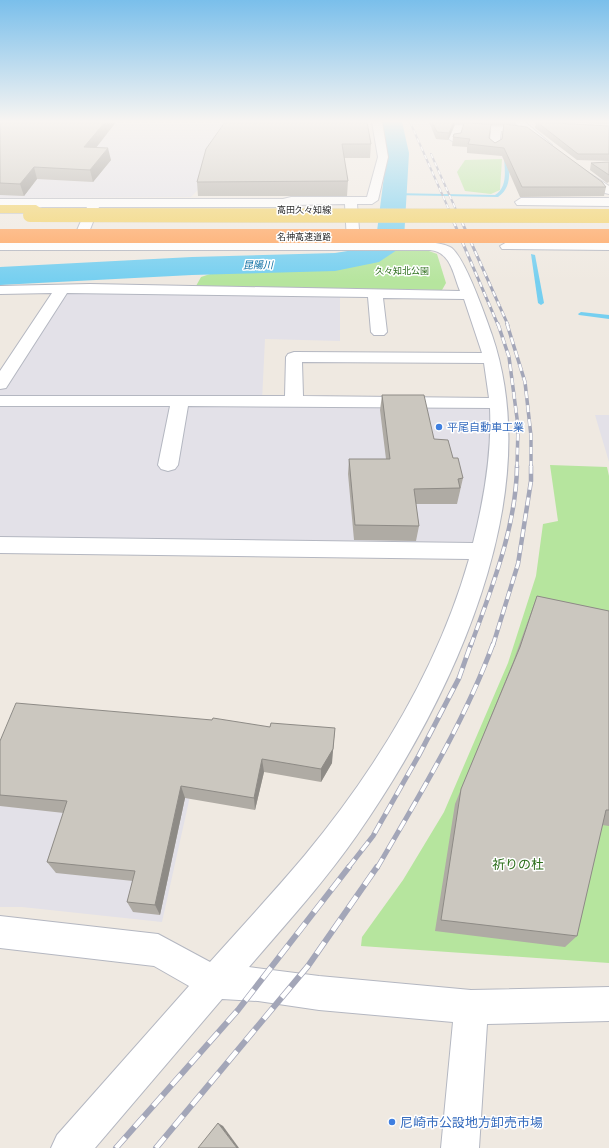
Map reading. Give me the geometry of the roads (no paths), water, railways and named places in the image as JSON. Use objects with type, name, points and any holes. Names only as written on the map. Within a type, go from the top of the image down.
[{"type":"highway","name":"名神高速道路","points":[[0,226],[609,226]]},
{"type":"highway","name":"名神高速道路","points":[[0,236],[609,236]]},
{"type":"main road","name":"高田久々知線","points":[[0,209],[33,212],[609,216]]},
{"type":"main road","name":"高田久々知線","points":[[0,215],[33,212],[609,209]]},
{"type":"street","points":[[0,203],[283,203],[291,201],[372,200],[379,176]]},
{"type":"street","points":[[588,176],[609,191]]},
{"type":"street","points":[[351,201],[354,247]]},
{"type":"street","points":[[521,202],[609,202]]},
{"type":"street","points":[[77,246],[94,203]]},
{"type":"street","points":[[0,246],[434,247],[447,250],[453,257],[484,332],[498,404],[499,450],[496,486],[483,551],[456,633],[409,728],[348,825],[315,866],[70,1148]]},
{"type":"street","points":[[507,246],[609,246]]},
{"type":"street","points":[[0,290],[63,288],[469,295]]},
{"type":"street","points":[[0,384],[63,288]]},
{"type":"street","points":[[375,293],[380,332]]},
{"type":"street","points":[[294,400],[294,357],[490,358]]},
{"type":"street","points":[[0,401],[294,400],[498,404]]},
{"type":"street","points":[[168,465],[180,401]]},
{"type":"street","points":[[0,545],[483,551]]},
{"type":"street","points":[[0,932],[158,950],[214,982],[258,984],[318,993],[471,1007],[609,1004]]},
{"type":"street","points":[[460,1148],[471,1007]]},
{"type":"waterway","name":"昆陽川","points":[[0,276],[192,266],[335,262],[369,256],[387,244],[390,239],[395,176]]},
{"type":"waterway","points":[[393,194],[496,196],[504,189],[507,176]]},
{"type":"waterway","points":[[533,255],[541,303]]},
{"type":"waterway","points":[[581,314],[609,317]]},
{"type":"railway","points":[[434,176],[450,212]]},
{"type":"railway","points":[[441,176],[457,212]]},
{"type":"railway","points":[[449,211],[498,325]]},
{"type":"railway","points":[[457,211],[508,325]]},
{"type":"railway","points":[[498,324],[509,357],[518,426],[517,467]]},
{"type":"railway","points":[[493,645],[518,564],[531,481],[531,436],[525,382],[507,324]]},
{"type":"railway","points":[[471,645],[495,579],[508,535],[516,489],[517,466]]},
{"type":"railway","points":[[348,868],[373,836],[419,755],[459,678],[471,644]]},
{"type":"railway","points":[[377,868],[455,731],[469,702],[493,644]]},
{"type":"railway","points":[[116,1148],[238,1010],[349,867]]},
{"type":"railway","points":[[156,1148],[308,966],[377,867]]},
{"type":"place","name":"平尾自動車工業","points":[[439,427]]},
{"type":"place","name":"尼崎市公設地方卸売市場","points":[[392,1122]]},
{"type":"park label","name":"久々知北公園","points":[[402,270]]},
{"type":"park label","name":"祈りの杜","points":[[518,864]]}]
